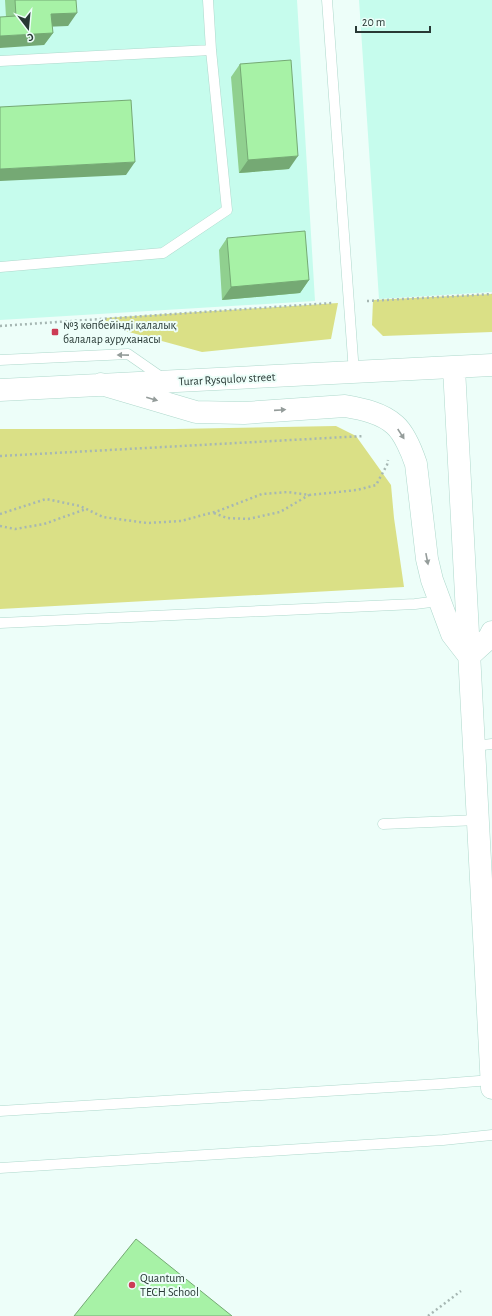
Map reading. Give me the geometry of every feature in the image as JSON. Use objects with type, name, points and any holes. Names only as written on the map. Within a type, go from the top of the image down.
[{"type":"street","name":"Turar Rysqulov street","points":[[454,368],[492,357]]},
{"type":"street","name":"Turar Rysqulov street","points":[[0,390],[492,365]]},
{"type":"street","points":[[454,368],[469,656],[483,745],[478,820],[487,883],[492,1088]]},
{"type":"street","points":[[101,384],[196,412],[244,413],[345,406],[360,408],[386,419],[395,425],[412,452],[416,464],[427,559],[440,602],[452,634],[469,656]]},
{"type":"street","points":[[469,656],[489,638],[492,632]]},
{"type":"lane","points":[[0,267],[163,253],[227,210],[211,50],[208,0]]},
{"type":"lane","points":[[327,0],[354,373]]},
{"type":"lane","points":[[0,61],[211,50]]},
{"type":"lane","points":[[0,360],[128,354],[168,381]]},
{"type":"lane","points":[[0,623],[407,605],[440,602]]},
{"type":"lane","points":[[383,824],[478,820]]},
{"type":"lane","points":[[0,1111],[492,1080]]},
{"type":"lane","points":[[0,1168],[443,1140],[492,1135]]},
{"type":"path","points":[[0,326],[349,302],[492,294]]},
{"type":"path","points":[[0,456],[371,436]]},
{"type":"path","points":[[0,514],[46,499],[80,506],[103,517],[147,523],[181,521],[213,512],[262,494],[288,492],[309,495],[357,490],[376,485],[387,465],[390,454]]},
{"type":"path","points":[[213,512],[227,518],[248,518],[280,512],[309,495]]},
{"type":"path","points":[[0,526],[15,529],[44,524],[86,509]]},
{"type":"path","points":[[428,1316],[461,1292]]},
{"type":"shaded area","points":[[0,0],[297,0],[315,301],[0,320]]},
{"type":"shaded area","points":[[359,0],[492,0],[492,292],[379,299]]},
{"type":"green space","points":[[492,294],[492,332],[383,336],[372,325],[373,300]]},
{"type":"green space","points":[[338,303],[331,339],[202,352],[107,326],[105,318]]},
{"type":"green space","points":[[336,426],[356,436],[391,485],[404,587],[0,609],[0,429],[174,429]]},
{"type":"building","points":[[15,0],[76,0],[77,13],[51,14],[53,33],[0,36],[0,17],[16,16]]},
{"type":"building","points":[[291,60],[298,156],[248,160],[240,64]]},
{"type":"building","points":[[131,100],[135,162],[0,169],[0,107]]},
{"type":"building","points":[[305,231],[309,280],[231,287],[227,238]]},
{"type":"building","name":"Quantum TECH School","points":[[136,1239],[232,1316],[74,1316]]},
{"type":"place","name":"№3 көпбейінді қалалық балалар ауруханасы","points":[[55,332]]},
{"type":"place","name":"Quantum TECH School","points":[[132,1285]]}]
